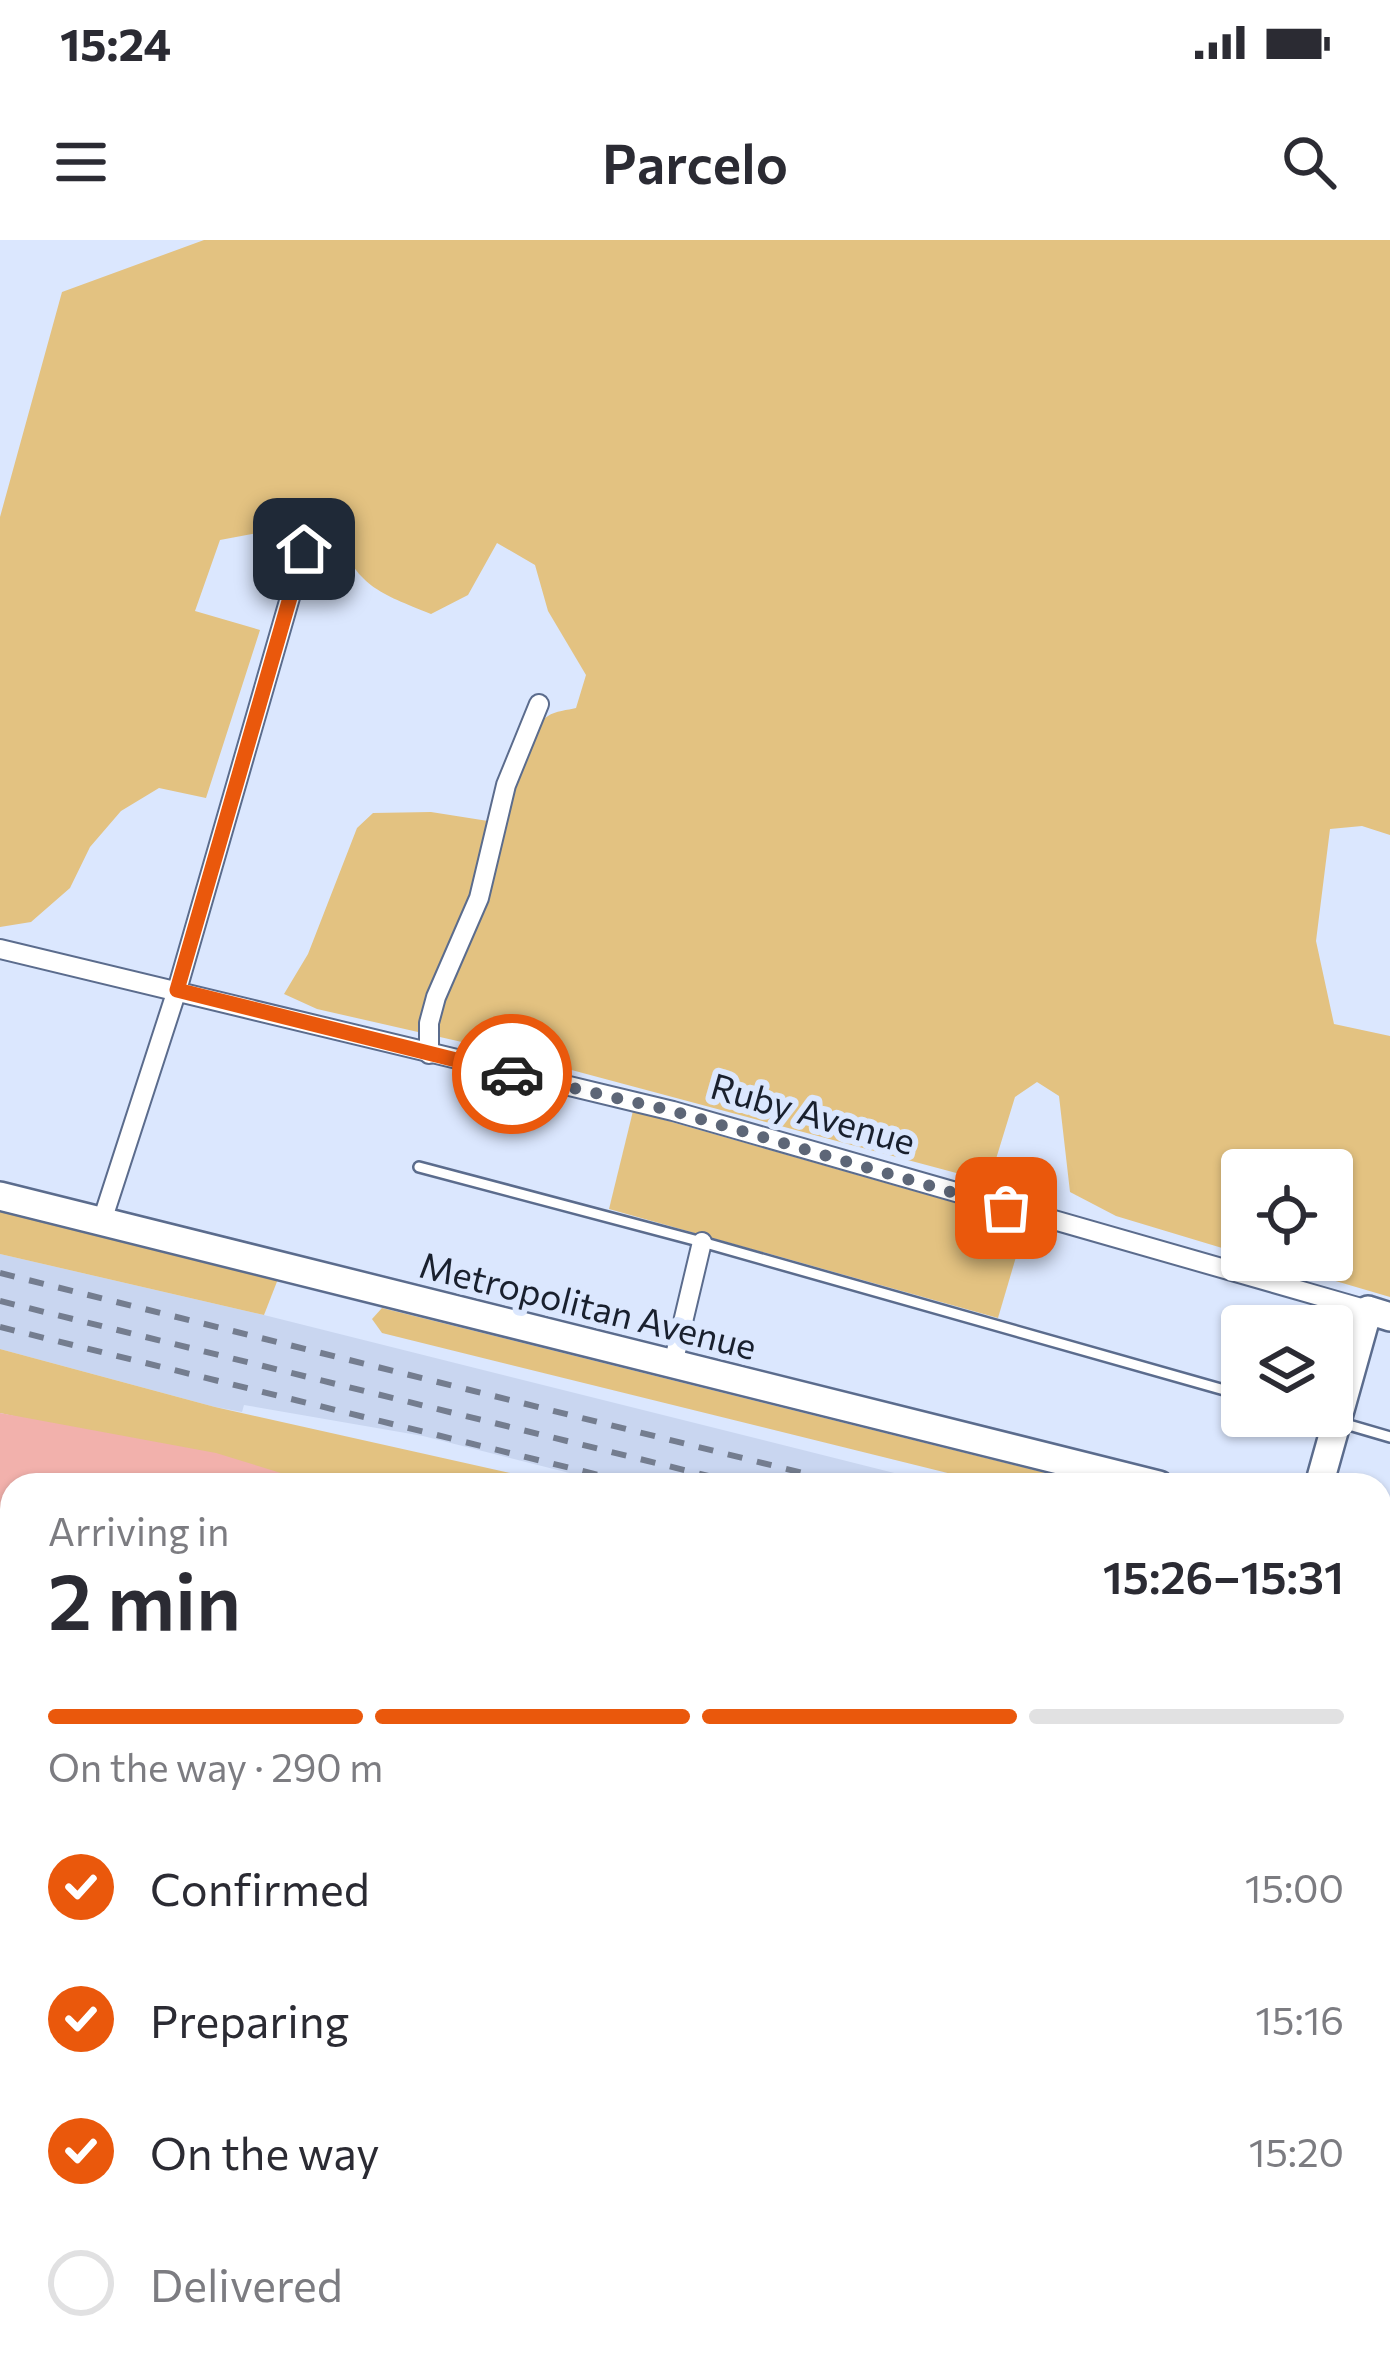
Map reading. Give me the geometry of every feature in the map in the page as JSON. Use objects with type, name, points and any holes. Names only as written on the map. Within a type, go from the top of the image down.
[{"type":"main road","name":"Metropolitan Avenue","points":[[0,1196],[1111,1473]]},
{"type":"main road","points":[[1353,1368],[1379,1314]]},
{"type":"main road","points":[[1321,1473],[1326,1437]]},
{"type":"street","points":[[103,1221],[177,990],[304,549]]},
{"type":"street","points":[[429,1054],[429,1023],[436,997],[479,898],[506,784],[539,704]]},
{"type":"street","name":"Ruby Avenue","points":[[0,949],[706,1120],[1379,1314]]},
{"type":"street","points":[[673,1364],[702,1242]]},
{"type":"lane","points":[[419,1167],[1221,1388]]},
{"type":"lane","points":[[1353,1426],[1390,1437]]},
{"type":"shaded area","points":[[204,240],[1390,240],[1390,835],[1362,826],[1330,829],[1316,941],[1334,1024],[1390,1036],[1390,1297],[1336,1281],[1353,1281],[1353,1149],[1221,1149],[1221,1248],[1116,1216],[1070,1192],[1059,1096],[1037,1082],[1015,1097],[992,1172],[975,1178],[497,1050],[317,1009],[284,994],[308,954],[357,828],[373,813],[431,812],[507,824],[527,749],[541,723],[548,716],[576,708],[586,675],[548,611],[535,565],[497,543],[468,595],[431,614],[372,586],[352,565],[336,531],[296,526],[220,540],[195,611],[260,630],[206,798],[159,788],[121,811],[90,847],[70,888],[31,922],[0,927],[0,517],[62,292]]},
{"type":"shaded area","points":[[633,1111],[1026,1223],[998,1318],[609,1209]]},
{"type":"shaded area","points":[[0,1211],[278,1279],[264,1315],[0,1254]]},
{"type":"shaded area","points":[[0,1254],[894,1473],[569,1473],[423,1436],[244,1405],[242,1412],[215,1407],[0,1349]]},
{"type":"shaded area","points":[[382,1308],[1046,1473],[948,1473],[382,1333],[372,1319]]},
{"type":"shaded area","points":[[0,1349],[215,1407],[510,1473],[268,1473],[0,1413]]},
{"type":"shaded area","points":[[0,1413],[216,1453],[281,1473],[0,1473]]},
{"type":"railway","points":[[0,1273],[803,1473]]},
{"type":"railway","points":[[0,1301],[696,1473]]},
{"type":"railway","points":[[0,1327],[590,1473]]},
{"type":"way so far","points":[[512,1074],[673,1111],[1006,1208]]},
{"type":"route","points":[[304,549],[177,990],[512,1074]]}]
